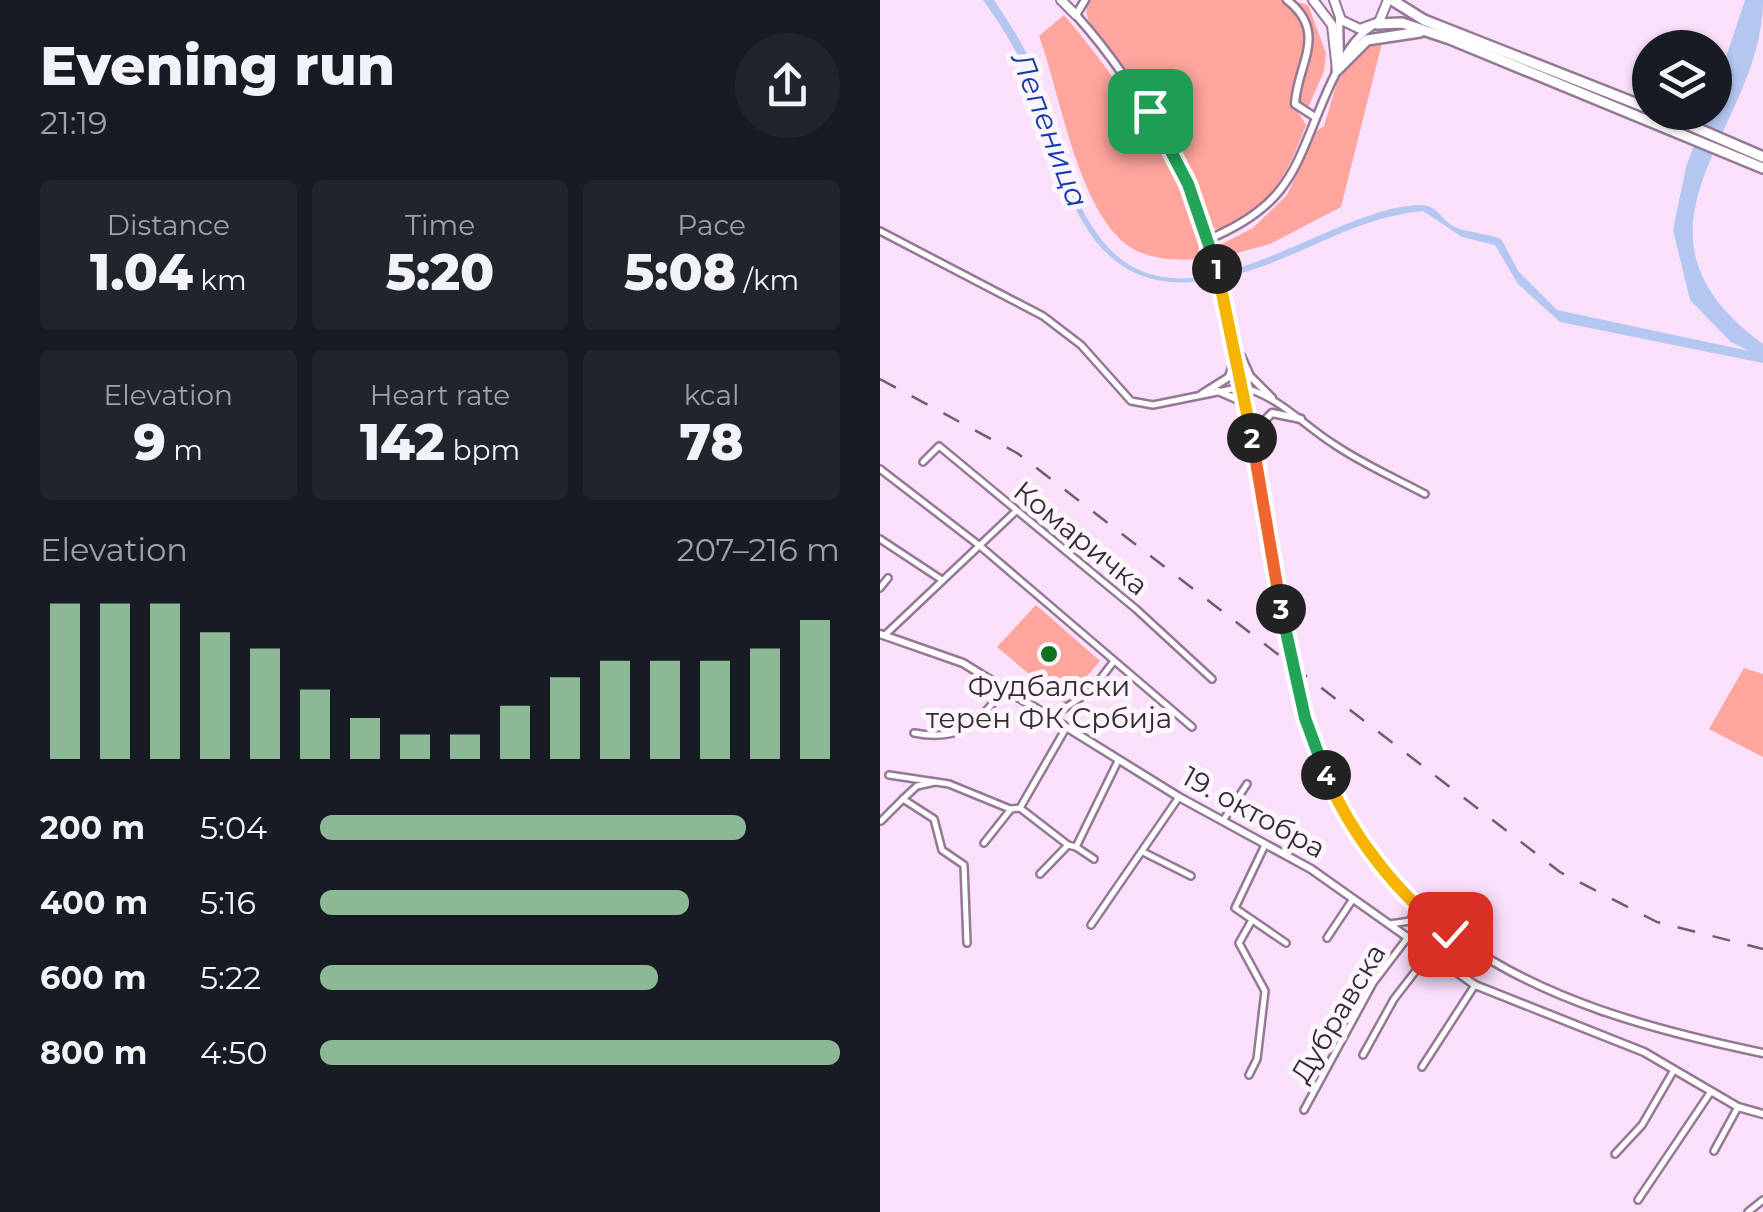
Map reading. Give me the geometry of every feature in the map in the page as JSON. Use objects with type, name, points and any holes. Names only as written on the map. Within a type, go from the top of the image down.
[{"type":"highway","points":[[1390,0],[1424,20],[1632,102]]},
{"type":"highway","points":[[1374,26],[1402,23],[1632,108]]},
{"type":"highway","points":[[1337,70],[1367,40],[1389,33],[1428,32]]},
{"type":"highway","points":[[1688,130],[1763,168]]},
{"type":"highway","points":[[1717,143],[1763,156]]},
{"type":"main road","points":[[1061,0],[1076,15]]},
{"type":"main road","points":[[1312,0],[1332,25],[1337,70]]},
{"type":"main road","points":[[1326,0],[1353,28],[1374,26],[1390,0]]},
{"type":"street","points":[[1085,0],[1076,15],[1150,111],[1188,184],[1209,239],[1236,346],[1296,683],[1316,751],[1344,812],[1417,906],[1501,969],[1582,1006],[1763,1054]]},
{"type":"street","points":[[1287,0],[1302,15],[1311,40],[1295,104],[1316,117]]},
{"type":"street","points":[[1336,8],[1343,47],[1337,70]]},
{"type":"street","points":[[1209,239],[1248,222],[1288,183],[1337,70],[1354,41],[1374,26]]},
{"type":"street","points":[[880,232],[1043,316],[1081,346],[1131,400],[1153,405],[1242,387],[1272,398]]},
{"type":"street","points":[[1231,323],[1250,376],[1272,398],[1340,449],[1425,494]]},
{"type":"street","points":[[1202,394],[1229,378],[1236,346]]},
{"type":"street","points":[[1218,391],[1240,398],[1246,407]]},
{"type":"street","points":[[1254,448],[1259,426],[1268,416],[1278,412],[1301,419]]},
{"type":"street","name":"Комаричка","points":[[923,462],[939,446],[1212,679]]},
{"type":"street","points":[[880,469],[980,546],[1192,727]]},
{"type":"street","points":[[883,634],[1016,511]]},
{"type":"street","points":[[880,539],[942,580]]},
{"type":"street","points":[[880,588],[888,578]]},
{"type":"street","name":"19. октобра","points":[[883,634],[963,662],[1179,797],[1266,842],[1354,898],[1428,955],[1475,985],[1598,1032],[1738,1107],[1763,1114]]},
{"type":"street","points":[[1049,719],[1092,690],[1114,661]]},
{"type":"street","points":[[914,733],[936,737],[962,733],[976,724],[1004,689]]},
{"type":"street","points":[[1020,808],[1066,728]]},
{"type":"street","points":[[1076,847],[1118,760]]},
{"type":"street","points":[[889,775],[935,782],[1011,809],[1020,808],[1068,845],[1094,859]]},
{"type":"street","points":[[881,822],[917,786],[935,782]]},
{"type":"street","points":[[1224,819],[1247,784]]},
{"type":"street","points":[[1090,925],[1179,797]]},
{"type":"street","points":[[903,799],[934,818],[942,850],[964,865],[967,943]]},
{"type":"street","points":[[984,843],[1011,809]]},
{"type":"street","points":[[1266,842],[1234,908],[1286,943]]},
{"type":"street","points":[[1040,874],[1068,845]]},
{"type":"street","points":[[1143,852],[1191,876]]},
{"type":"street","points":[[1327,938],[1354,898]]},
{"type":"street","points":[[1406,935],[1407,922],[1417,906]]},
{"type":"street","points":[[1249,1075],[1256,1058],[1264,992],[1238,943],[1252,920]]},
{"type":"street","points":[[1390,924],[1439,926]]},
{"type":"street","name":"Дубравска","points":[[1304,1110],[1373,983],[1406,935]]},
{"type":"street","points":[[1363,1056],[1394,999],[1428,955]]},
{"type":"street","points":[[1422,1066],[1475,985]]},
{"type":"street","points":[[1615,1154],[1642,1124],[1674,1070]]},
{"type":"street","points":[[1638,1200],[1710,1092]]},
{"type":"street","points":[[1714,1150],[1738,1107]]},
{"type":"street","points":[[1748,1212],[1763,1200]]},
{"type":"shaded area","points":[[1088,0],[1282,0],[1295,10],[1306,34],[1306,47],[1292,102],[1306,125],[1283,176],[1245,221],[1229,228],[1211,228],[1148,104],[1091,26],[1086,9]]},
{"type":"shaded area","points":[[1291,0],[1308,5],[1326,53],[1324,71],[1307,110],[1297,100],[1310,60],[1311,35],[1302,11]]},
{"type":"shaded area","points":[[1064,15],[1127,96],[1172,169],[1198,235],[1197,259],[1162,258],[1137,251],[1112,230],[1097,207],[1073,149],[1039,36]]},
{"type":"shaded area","points":[[1382,43],[1341,207],[1270,244],[1219,258],[1218,246],[1253,228],[1287,195],[1316,132],[1324,126],[1347,63],[1367,47]]},
{"type":"shaded area","name":"Фудбалски терен ФК Србија","points":[[1036,605],[1100,661],[1064,703],[997,647]]},
{"type":"shaded area","points":[[1744,668],[1763,674],[1763,757],[1709,729]]},
{"type":"water","name":"Лепеница","points":[[983,0],[994,0],[1027,54],[1068,177],[1086,216],[1098,235],[1131,266],[1169,278],[1210,275],[1254,263],[1382,211],[1426,205],[1457,228],[1501,239],[1519,272],[1557,310],[1749,351],[1731,342],[1690,300],[1673,230],[1686,167],[1700,130],[1724,130],[1704,177],[1694,218],[1696,260],[1718,301],[1763,344],[1763,363],[1560,322],[1518,284],[1495,245],[1462,237],[1423,211],[1373,221],[1230,276],[1182,282],[1144,276],[1114,259],[1090,234],[1057,165],[1022,63]]},
{"type":"water","points":[[1745,0],[1763,0],[1757,47],[1732,113],[1732,39]]},
{"type":"railway","points":[[880,379],[1017,453],[1560,872],[1657,922],[1763,949]]},
{"type":"place","name":"Фудбалски терен ФК Србија","points":[[1049,654]]},
{"type":"route","points":[[1150,111],[1202,218],[1226,299],[1286,638],[1316,751],[1344,812],[1372,852],[1417,906],[1450,934]]}]
